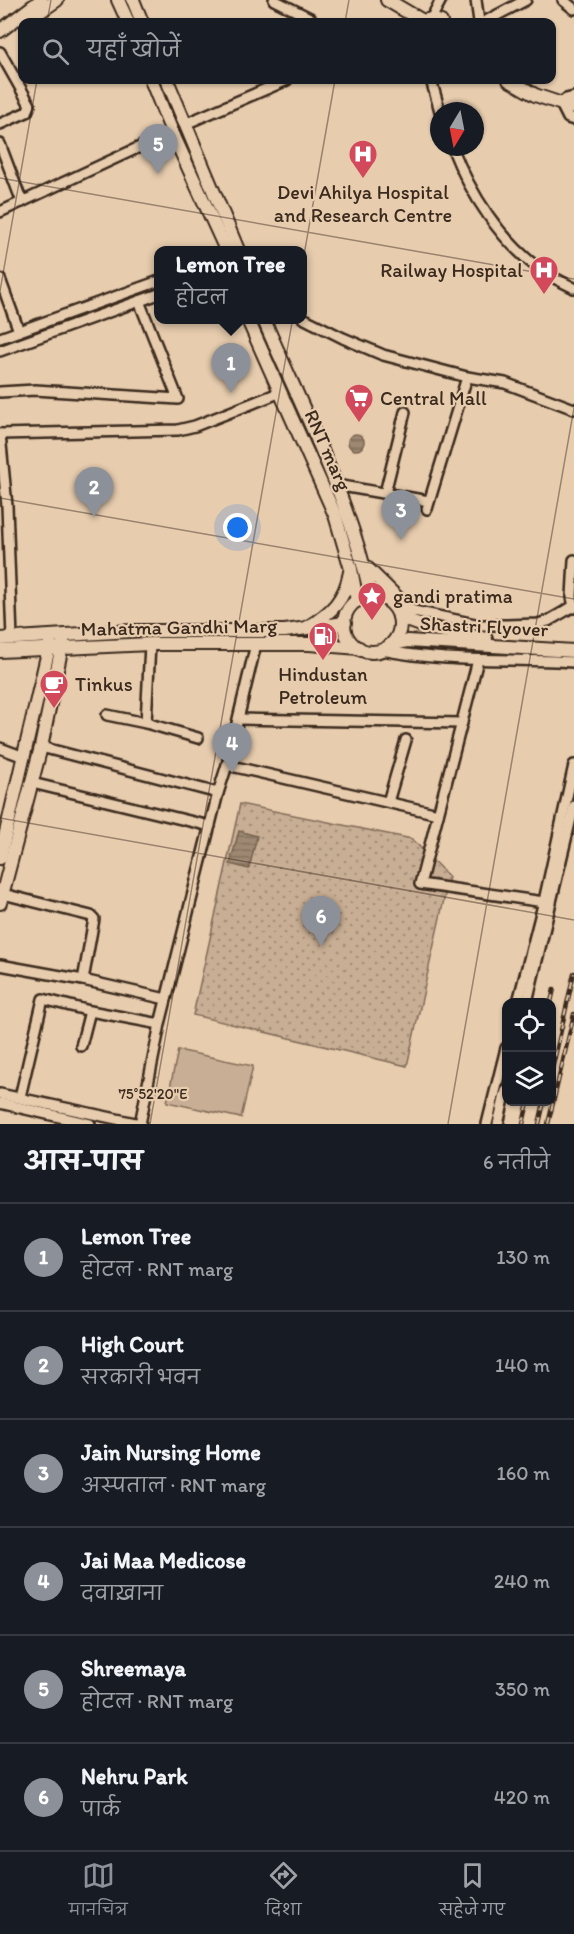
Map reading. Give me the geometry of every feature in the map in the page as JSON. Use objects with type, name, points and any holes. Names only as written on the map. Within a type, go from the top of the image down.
[{"type":"main road","points":[[0,31],[41,0]]},
{"type":"main road","points":[[31,18],[57,0]]},
{"type":"main road","points":[[118,0],[126,18]]},
{"type":"main road","points":[[133,0],[140,18]]},
{"type":"main road","points":[[387,0],[400,4],[423,18]]},
{"type":"main road","points":[[0,40],[18,27]]},
{"type":"main road","points":[[153,84],[224,246]]},
{"type":"main road","points":[[169,84],[236,246]]},
{"type":"main road","points":[[516,84],[535,95],[570,104]]},
{"type":"main road","name":"RNT marg","points":[[250,324],[335,515],[351,569],[357,601]]},
{"type":"main road","name":"RNT marg","points":[[266,324],[347,512],[371,596]]},
{"type":"main road","points":[[364,565],[411,611]]},
{"type":"main road","points":[[304,629],[323,618],[338,604],[346,590],[351,569]]},
{"type":"main road","points":[[371,596],[387,600],[397,612],[400,627],[397,637],[386,647],[371,652],[359,648],[350,641],[345,630],[345,623],[350,608],[357,601],[371,596]]},
{"type":"main road","name":"Shastri Flyover","points":[[397,612],[442,631],[476,638],[574,643]]},
{"type":"main road","name":"Mahatma Gandhi Marg","points":[[0,651],[49,649],[63,643],[131,631],[260,632],[345,623]]},
{"type":"main road","points":[[0,858],[51,636]]},
{"type":"main road","name":"Mahatma Gandhi Marg","points":[[6,639],[51,636],[63,643],[309,644],[359,648]]},
{"type":"main road","name":"Shastri Flyover","points":[[386,647],[407,641],[574,651]]},
{"type":"main road","points":[[1,898],[41,747],[63,643]]},
{"type":"street","points":[[274,0],[310,18]]},
{"type":"street","points":[[430,18],[441,0]]},
{"type":"street","points":[[476,0],[478,18]]},
{"type":"street","points":[[492,18],[526,0]]},
{"type":"street","points":[[563,0],[574,9]]},
{"type":"street","points":[[0,52],[18,84]]},
{"type":"street","points":[[0,124],[27,112],[30,105],[18,84]]},
{"type":"street","points":[[185,124],[278,84]]},
{"type":"street","points":[[432,84],[437,102]]},
{"type":"street","points":[[570,104],[568,118],[574,120]]},
{"type":"street","points":[[0,212],[172,132]]},
{"type":"street","points":[[0,144],[22,202]]},
{"type":"street","points":[[456,156],[479,202],[503,235],[541,270],[574,288]]},
{"type":"street","points":[[0,279],[19,331]]},
{"type":"street","points":[[0,338],[154,283]]},
{"type":"street","points":[[0,351],[154,296]]},
{"type":"street","points":[[0,392],[34,390],[178,399],[139,301]]},
{"type":"street","points":[[307,320],[383,355],[466,377],[505,383],[574,409]]},
{"type":"street","points":[[336,485],[385,493],[428,505],[466,377]]},
{"type":"street","points":[[6,639],[0,434],[178,430],[195,426],[281,392]]},
{"type":"street","points":[[385,493],[405,412]]},
{"type":"street","points":[[397,612],[411,611],[480,625],[538,624],[574,607],[574,560]]},
{"type":"street","points":[[146,723],[150,644]]},
{"type":"street","points":[[0,1094],[140,1124],[166,999],[256,644]]},
{"type":"street","points":[[386,647],[396,653],[478,660],[574,662]]},
{"type":"street","points":[[478,660],[420,884],[547,902]]},
{"type":"street","points":[[107,716],[146,723],[198,738]]},
{"type":"street","points":[[238,719],[462,723]]},
{"type":"street","points":[[387,802],[406,741]]},
{"type":"street","points":[[41,747],[218,792]]},
{"type":"street","points":[[0,748],[24,756]]},
{"type":"street","points":[[227,765],[438,814]]},
{"type":"street","points":[[528,998],[574,765]]},
{"type":"street","points":[[32,783],[210,826]]},
{"type":"street","points":[[519,998],[574,806]]},
{"type":"street","points":[[1,898],[91,916],[95,922],[83,980]]},
{"type":"street","points":[[0,965],[83,980],[166,999]]},
{"type":"street","points":[[20,1097],[43,999],[90,1011],[160,1024]]},
{"type":"street","points":[[81,1046],[90,1011]]},
{"type":"street","points":[[487,1124],[506,1052]]},
{"type":"street","points":[[0,1103],[90,1124]]},
{"type":"street","points":[[498,1124],[503,1106]]},
{"type":"shaded area","points":[[353,434],[359,434],[364,442],[362,448],[353,450],[348,445],[348,439]]},
{"type":"shaded area","points":[[240,804],[412,839],[449,877],[407,1066],[193,1015]]},
{"type":"shaded area","points":[[239,831],[257,836],[249,869],[230,864]]},
{"type":"shaded area","points":[[178,1050],[253,1066],[241,1118],[167,1102]]},
{"type":"railway","points":[[556,1052],[574,973]]},
{"type":"railway","points":[[552,998],[554,989]]},
{"type":"railway","points":[[548,1124],[574,1014]]},
{"type":"railway","points":[[523,1124],[527,1106]]},
{"type":"railway","points":[[539,1124],[543,1106]]},
{"type":"place","name":"Shreemaya","points":[[158,174]]},
{"type":"place","name":"Devi Ahilya Hospital and Research Centre","points":[[363,180]]},
{"type":"place","name":"Railway Hospital","points":[[544,296]]},
{"type":"place","name":"Lemon Tree","points":[[231,393]]},
{"type":"place","name":"Central Mall","points":[[359,424]]},
{"type":"place","name":"High Court","points":[[94,517]]},
{"type":"place","name":"Jain Nursing Home","points":[[401,540]]},
{"type":"place","name":"gandi pratima","points":[[372,622]]},
{"type":"place","name":"Hindustan Petroleum","points":[[323,662]]},
{"type":"place","name":"Tinkus","points":[[54,710]]},
{"type":"place","name":"Jai Maa Medicose","points":[[232,773]]},
{"type":"place","name":"Nehru Park","points":[[321,946]]}]
